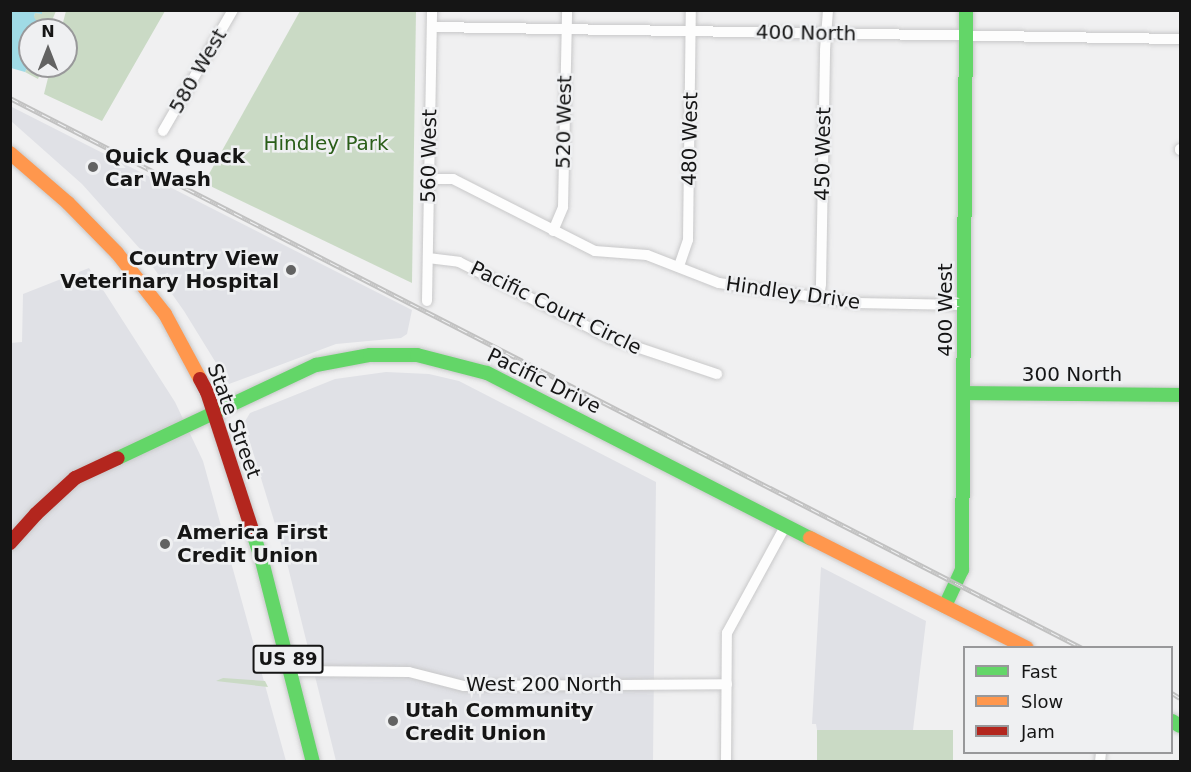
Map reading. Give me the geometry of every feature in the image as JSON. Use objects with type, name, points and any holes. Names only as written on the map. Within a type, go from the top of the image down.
[{"type":"street","name":"580 West","points":[[163,131],[233,10]]},
{"type":"street","name":"560 West","points":[[427,302],[432,10]]},
{"type":"street","name":"520 West","points":[[553,231],[563,207],[567,10]]},
{"type":"street","name":"480 West","points":[[679,266],[688,240],[691,10]]},
{"type":"street","name":"450 West","points":[[819,297],[828,10]]},
{"type":"street","name":"400 West","points":[[945,606],[962,570],[966,10]]},
{"type":"street","name":"400 North","points":[[432,27],[1180,39]]},
{"type":"street","name":"State Street","points":[[10,153],[63,198],[117,253],[165,314],[207,392],[227,459],[261,557],[313,762]]},
{"type":"street","name":"Hindley Drive","points":[[429,179],[453,179],[595,251],[647,255],[719,283],[875,305],[964,305]]},
{"type":"street","name":"Pacific Court Circle","points":[[428,258],[459,262],[610,338],[717,374]]},
{"type":"street","name":"Pacific Drive","points":[[10,543],[36,514],[75,478],[213,412],[316,365],[370,355],[417,355],[487,373],[1023,646]]},
{"type":"street","name":"300 North","points":[[964,393],[1180,395]]},
{"type":"street","points":[[726,762],[727,633],[786,525]]},
{"type":"street","name":"West 200 North","points":[[291,671],[409,672],[464,686],[727,684]]},
{"type":"shaded area","points":[[10,106],[412,310],[407,334],[401,338],[336,344],[229,384],[184,311],[141,250],[82,184],[11,121]]},
{"type":"shaded area","points":[[89,268],[175,402],[203,461],[286,761],[11,761],[10,343],[22,342],[23,294]]},
{"type":"shaded area","points":[[386,372],[429,374],[459,381],[656,482],[653,761],[336,761],[287,563],[244,423],[250,413],[335,379]]},
{"type":"shaded area","points":[[821,567],[926,621],[913,730],[817,730],[816,724],[812,724]]},
{"type":"green space","points":[[42,11],[56,11],[53,18],[34,18],[35,13],[42,14]]},
{"type":"green space","points":[[66,11],[165,11],[102,121],[44,94],[48,78],[78,78],[78,18],[64,18]]},
{"type":"green space","name":"Hindley Park","points":[[300,11],[416,11],[412,283],[204,183]]},
{"type":"green space","points":[[223,678],[265,681],[268,687],[216,681]]},
{"type":"green space","points":[[817,730],[953,730],[953,761],[817,761]]},
{"type":"water","points":[[10,11],[42,11],[42,14],[35,13],[35,18],[18,18],[18,70],[11,68]]},
{"type":"railway","points":[[10,98],[1078,646]]},
{"type":"railway","points":[[1173,694],[1180,698]]},
{"type":"traffic: fast","points":[[945,606],[962,570],[966,10]]},
{"type":"traffic: fast","points":[[118,458],[316,365],[370,355],[417,355],[487,373],[810,538]]},
{"type":"traffic: fast","points":[[964,393],[1180,395]]},
{"type":"traffic: fast","points":[[252,530],[261,557],[313,762]]},
{"type":"traffic: fast","points":[[1173,722],[1180,726]]},
{"type":"traffic: slow","points":[[10,153],[68,203],[117,253],[165,314],[200,379]]},
{"type":"traffic: slow","points":[[810,538],[1023,646]]},
{"type":"traffic: jam","points":[[200,379],[207,392],[252,530]]},
{"type":"traffic: jam","points":[[10,543],[36,514],[75,478],[118,458]]},
{"type":"place","name":"Quick Quack Car Wash","points":[[93,167]]},
{"type":"place","name":"Country View Veterinary Hospital","points":[[291,270]]},
{"type":"place","name":"America First Credit Union","points":[[165,544]]},
{"type":"place","name":"Utah Community Credit Union","points":[[393,721]]}]
